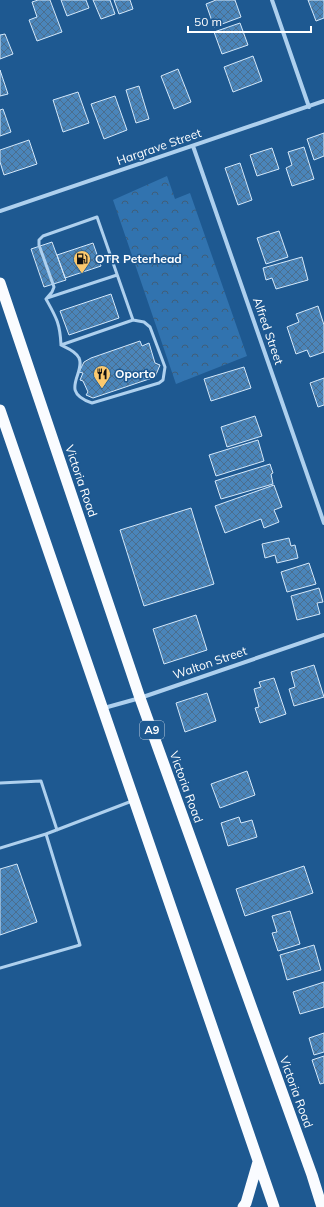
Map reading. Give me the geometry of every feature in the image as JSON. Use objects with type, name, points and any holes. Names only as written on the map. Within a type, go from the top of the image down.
[{"type":"highway","name":"Victoria Road","points":[[0,283],[140,698],[312,1175],[322,1207]]},
{"type":"highway","points":[[0,410],[274,1207]]},
{"type":"highway","points":[[243,1207],[246,1203],[258,1162]]},
{"type":"street","points":[[272,0],[308,107]]},
{"type":"street","name":"Hargrave Street","points":[[0,211],[324,101]]},
{"type":"street","name":"Alfred Street","points":[[192,146],[324,523]]},
{"type":"street","name":"Walton Street","points":[[102,708],[140,698],[324,634]]},
{"type":"lane","points":[[46,299],[54,287],[39,245],[40,240],[43,236],[97,217],[133,320]]},
{"type":"lane","points":[[46,299],[117,275]]},
{"type":"lane","points":[[46,299],[58,320],[61,332],[61,345]]},
{"type":"lane","points":[[133,320],[144,322],[150,327],[165,367],[163,380],[159,383],[92,403],[78,396],[75,388],[80,359],[75,353],[61,345],[133,320]]},
{"type":"lane","points":[[0,783],[41,781],[57,830]]},
{"type":"lane","points":[[0,848],[46,834],[133,800]]},
{"type":"lane","points":[[0,968],[80,945],[46,834]]},
{"type":"green space","points":[[167,176],[175,199],[190,193],[247,356],[176,384],[113,200]]},
{"type":"building","points":[[38,0],[50,0],[62,32],[37,41],[29,20],[37,17],[32,2]]},
{"type":"building","points":[[61,0],[86,0],[89,8],[67,16]]},
{"type":"building","points":[[93,0],[110,0],[115,14],[101,19]]},
{"type":"building","points":[[114,0],[130,0],[133,9],[119,14]]},
{"type":"building","points":[[216,0],[235,0],[241,17],[214,27],[206,4]]},
{"type":"building","points":[[308,0],[324,0],[324,18],[316,21]]},
{"type":"building","points":[[240,23],[248,45],[222,54],[214,32]]},
{"type":"building","points":[[5,34],[13,54],[0,59],[0,35]]},
{"type":"building","points":[[253,56],[262,81],[233,92],[224,67]]},
{"type":"building","points":[[178,69],[191,102],[174,109],[161,76]]},
{"type":"building","points":[[0,70],[8,94],[0,96]]},
{"type":"building","points":[[139,86],[149,119],[136,123],[126,90]]},
{"type":"building","points":[[78,92],[89,123],[63,132],[53,100]]},
{"type":"building","points":[[115,96],[127,130],[104,139],[91,104]]},
{"type":"building","points":[[3,109],[11,132],[0,136],[0,110]]},
{"type":"building","points":[[324,133],[324,156],[314,160],[307,139]]},
{"type":"building","points":[[29,140],[37,164],[4,175],[0,162],[0,150]]},
{"type":"building","points":[[304,147],[314,179],[292,186],[286,168],[292,165],[288,152]]},
{"type":"building","points":[[272,148],[279,169],[257,176],[250,155]]},
{"type":"building","points":[[240,163],[252,200],[238,205],[225,168]]},
{"type":"building","points":[[279,231],[288,257],[266,264],[257,238]]},
{"type":"building","points":[[52,242],[66,280],[44,287],[31,249]]},
{"type":"building","points":[[93,243],[101,266],[65,278],[57,255]]},
{"type":"building","points":[[302,257],[308,280],[276,289],[272,278],[266,280],[263,268]]},
{"type":"building","points":[[111,294],[119,318],[69,335],[60,311]]},
{"type":"building","points":[[318,306],[324,325],[324,352],[310,357],[307,350],[296,354],[287,327],[299,322],[296,314]]},
{"type":"building","points":[[140,341],[142,346],[149,343],[155,363],[160,365],[155,377],[93,398],[86,395],[88,392],[83,381],[80,380],[83,373],[79,372],[84,362],[91,358]]},
{"type":"building","points":[[244,367],[251,388],[211,401],[204,379]]},
{"type":"building","points":[[324,378],[324,405],[318,407],[310,383]]},
{"type":"building","points":[[255,416],[262,436],[227,447],[221,427]]},
{"type":"building","points":[[258,440],[264,461],[216,476],[209,455]]},
{"type":"building","points":[[270,464],[273,473],[271,474],[273,484],[221,499],[215,481]]},
{"type":"building","points":[[274,485],[282,507],[274,510],[279,522],[264,528],[261,519],[225,533],[215,506]]},
{"type":"building","points":[[191,508],[214,584],[144,606],[120,530]]},
{"type":"building","points":[[289,538],[291,546],[295,545],[298,558],[277,563],[275,555],[265,558],[262,544]]},
{"type":"building","points":[[309,563],[316,584],[287,592],[281,572]]},
{"type":"building","points":[[319,588],[323,602],[317,603],[320,614],[297,620],[291,596]]},
{"type":"building","points":[[196,615],[207,650],[164,664],[153,629]]},
{"type":"building","points":[[314,665],[324,697],[294,706],[289,689],[295,687],[291,672]]},
{"type":"building","points":[[274,678],[286,714],[260,723],[255,708],[259,707],[254,689],[261,687],[259,682]]},
{"type":"building","points":[[207,693],[216,721],[185,732],[176,703]]},
{"type":"building","points":[[247,771],[255,795],[220,808],[211,784]]},
{"type":"building","points":[[239,817],[241,823],[252,820],[257,837],[228,846],[221,823]]},
{"type":"building","points":[[17,864],[37,922],[0,935],[0,869]]},
{"type":"building","points":[[304,866],[313,893],[245,916],[236,889]]},
{"type":"building","points":[[290,911],[300,944],[278,951],[272,933],[277,932],[272,916]]},
{"type":"building","points":[[314,945],[321,970],[287,980],[280,955]]},
{"type":"building","points":[[324,982],[324,1007],[300,1014],[293,992]]},
{"type":"building","points":[[324,1033],[324,1052],[314,1055],[309,1038]]},
{"type":"building","points":[[324,1056],[324,1083],[320,1084],[312,1060]]},
{"type":"place","name":"OTR Peterhead","points":[[82,274]]},
{"type":"place","name":"Oporto","points":[[102,389]]}]
